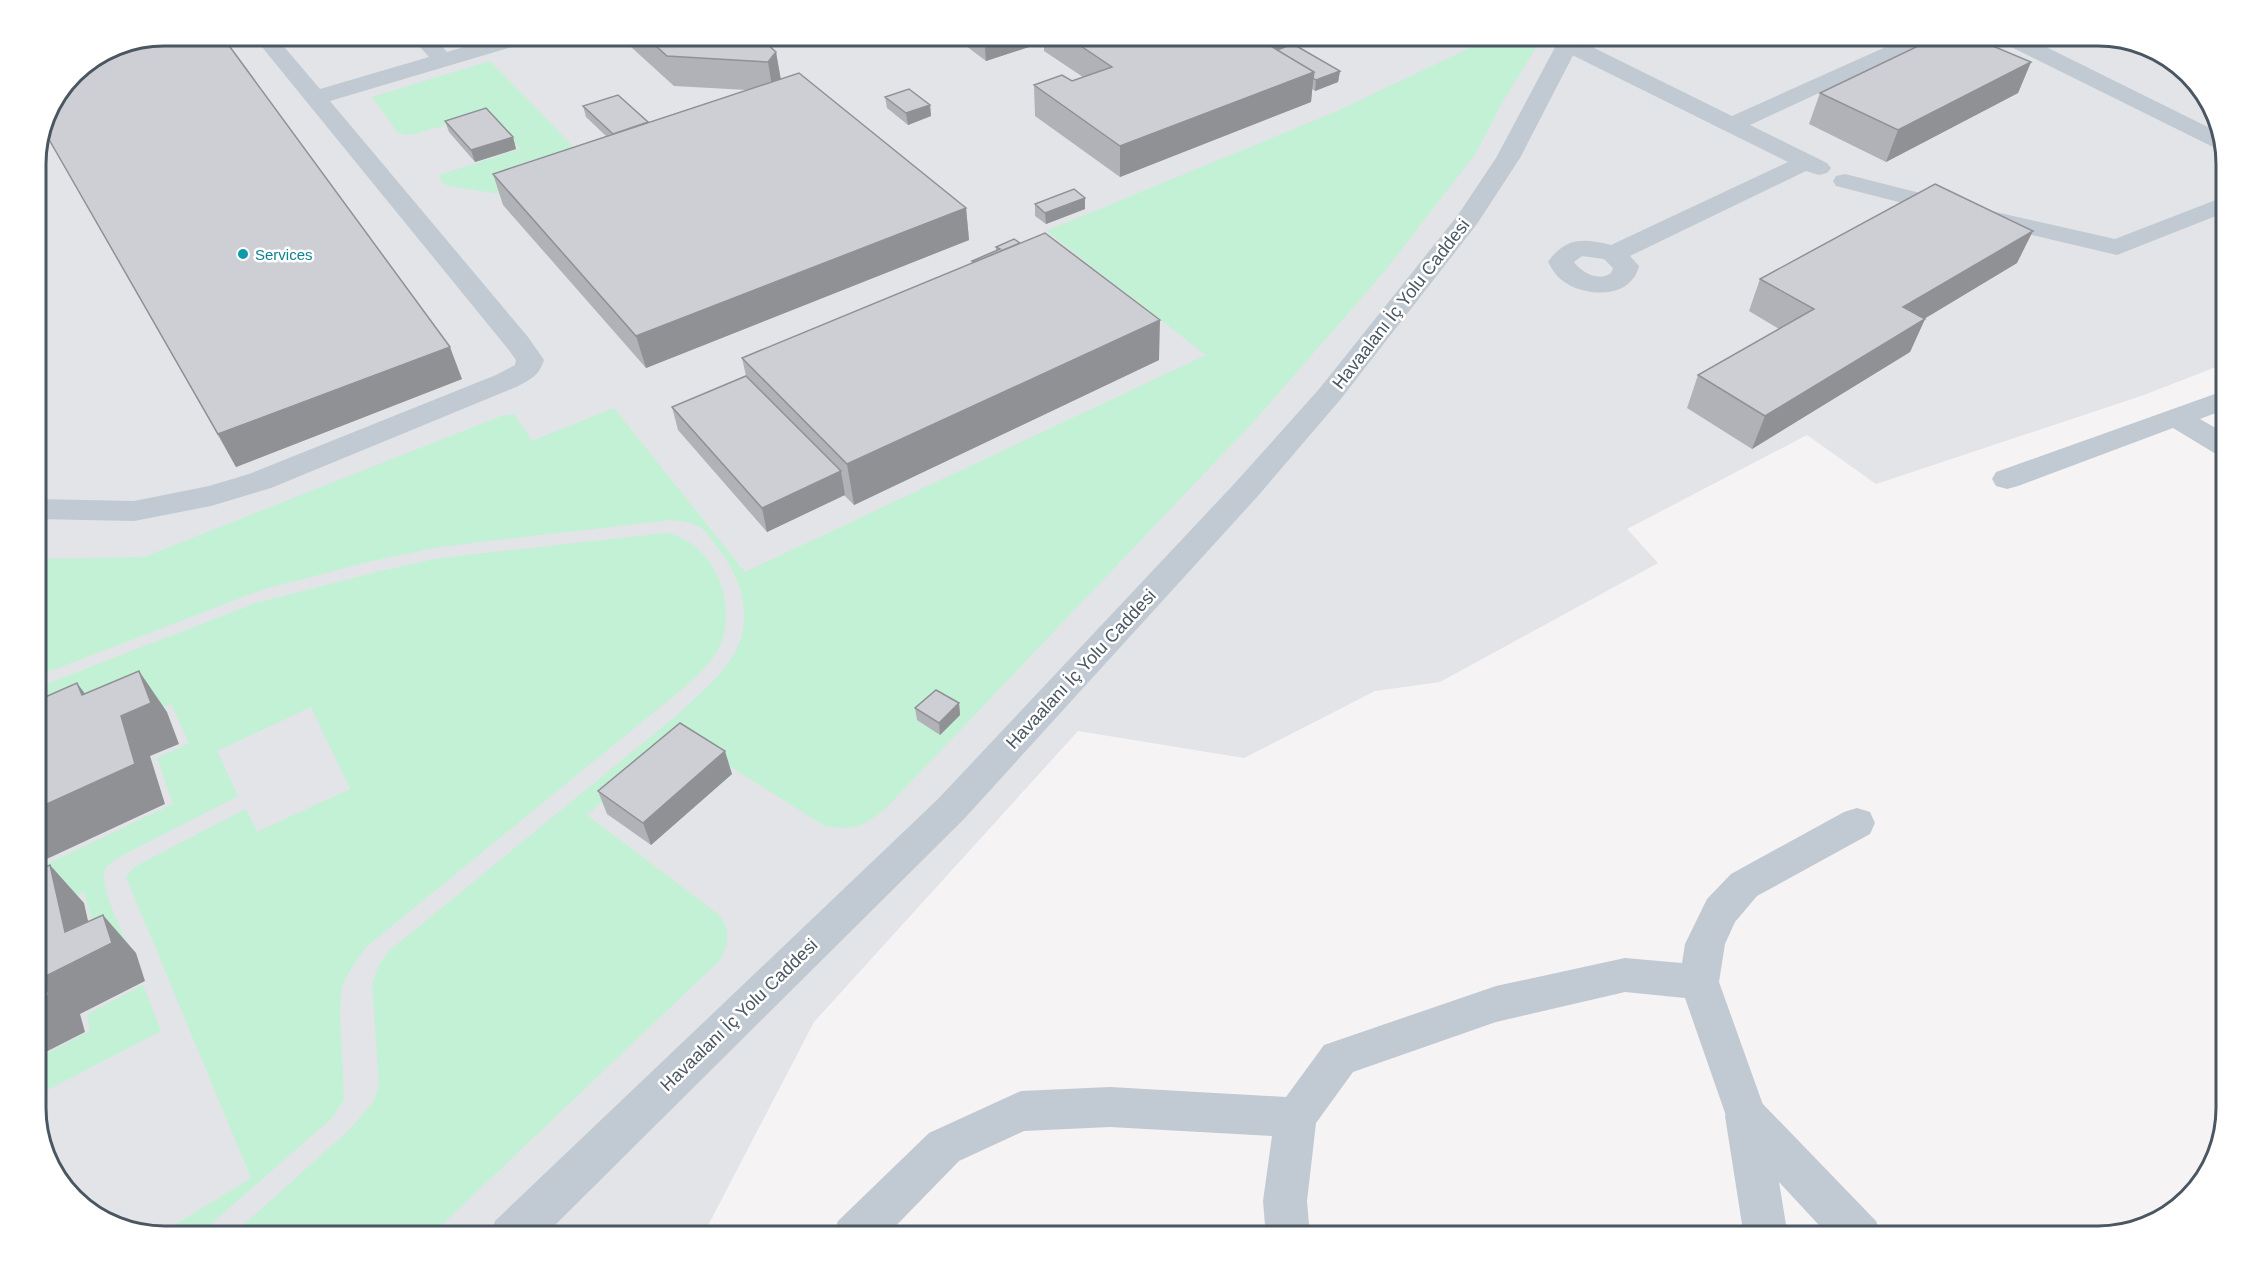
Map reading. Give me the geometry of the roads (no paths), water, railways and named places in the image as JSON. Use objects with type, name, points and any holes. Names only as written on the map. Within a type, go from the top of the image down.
[{"type":"street","points":[[47,508],[135,511],[211,496],[260,481],[495,386],[526,370],[530,360],[518,343],[272,46]]},
{"type":"street","points":[[430,46],[443,60]]},
{"type":"street","points":[[315,98],[490,46]]},
{"type":"street","name":"Havaalanı İç Yolu Caddesi","points":[[522,1226],[951,809],[1246,490],[1330,394],[1468,219],[1508,158],[1567,46]]},
{"type":"street","points":[[1581,46],[1732,125],[1874,195]]},
{"type":"street","points":[[1732,125],[1902,46]]},
{"type":"street","points":[[2027,46],[2212,137]]},
{"type":"street","points":[[1613,254],[1806,162]]},
{"type":"street","points":[[1845,181],[2117,248],[2215,208]]},
{"type":"street","points":[[2007,479],[2215,403]]},
{"type":"street","points":[[2177,418],[2215,441]]},
{"type":"street","points":[[1764,1226],[1746,1116],[1700,982],[1706,944],[1721,911],[1744,885],[1857,823]]},
{"type":"street","points":[[1287,1226],[1285,1201],[1296,1117],[1339,1058],[1496,1004],[1625,975],[1700,982]]},
{"type":"street","points":[[865,1226],[944,1147],[1021,1111],[1110,1107],[1296,1117]]},
{"type":"street","points":[[1746,1116],[1850,1226]]},
{"type":"place","name":"Services","points":[[243,254]]}]
